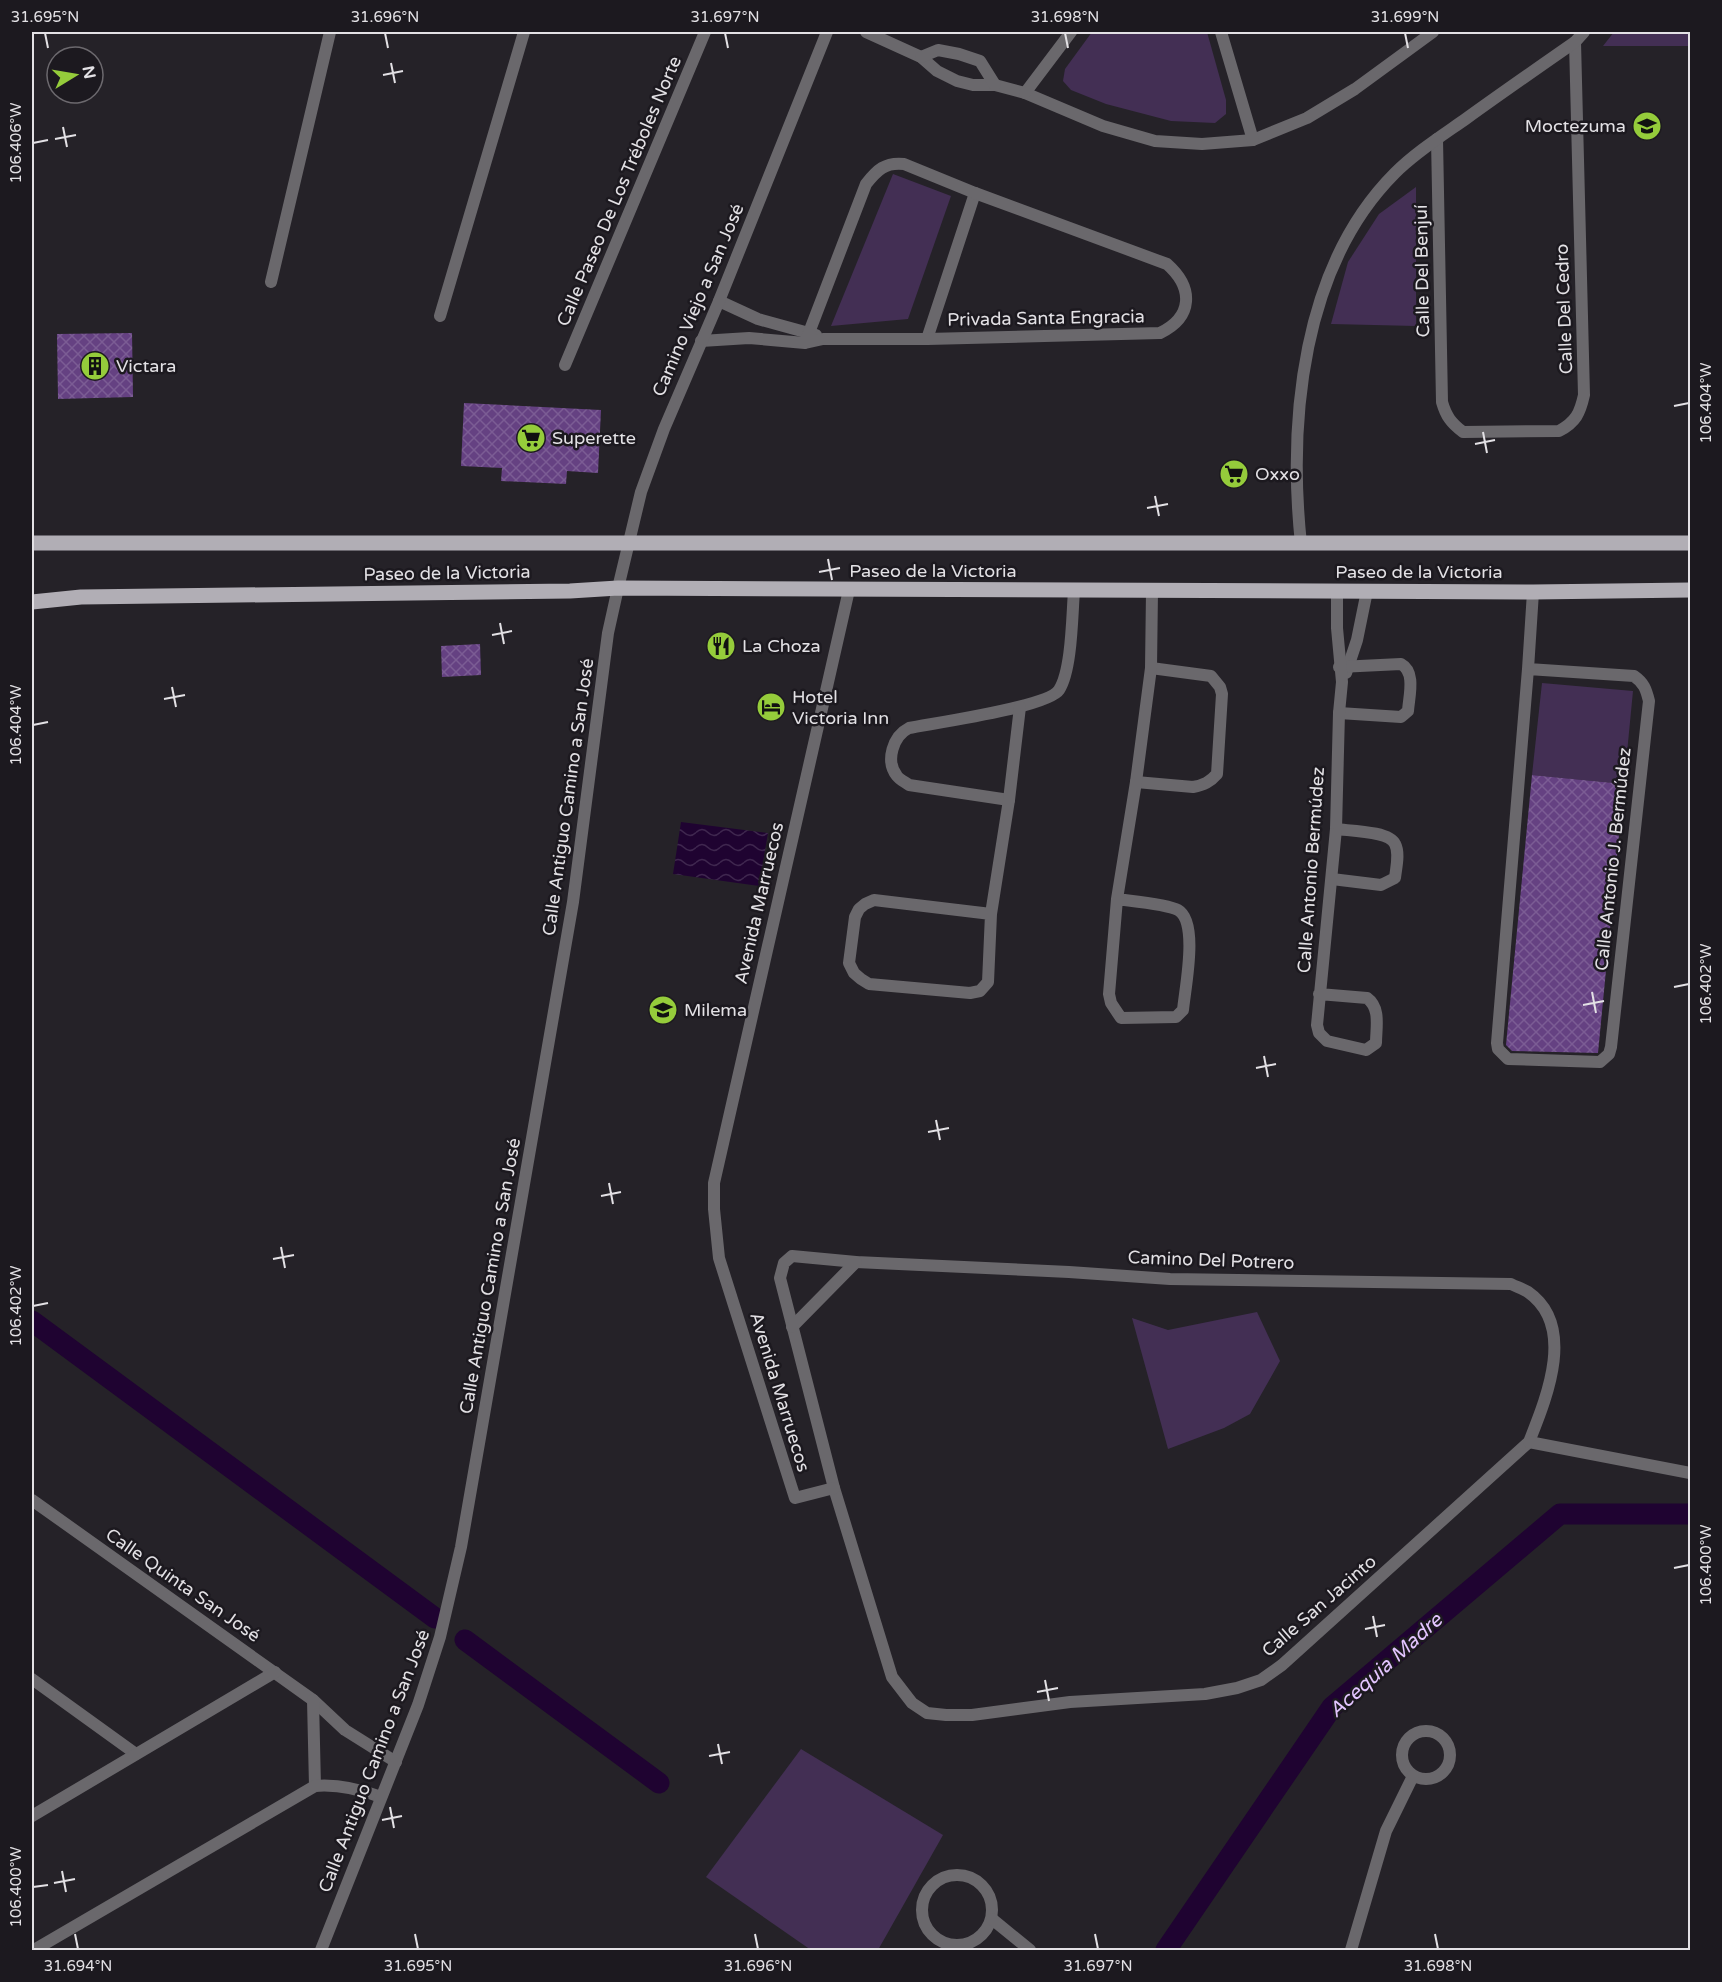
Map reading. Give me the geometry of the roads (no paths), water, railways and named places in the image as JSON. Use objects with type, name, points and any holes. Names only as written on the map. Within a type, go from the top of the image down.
[{"type":"main road","name":"Paseo de la Victoria","points":[[32,543],[1690,543]]},
{"type":"main road","name":"Paseo de la Victoria","points":[[32,602],[81,597],[570,591],[618,588],[1533,592],[1690,590]]},
{"type":"street","points":[[271,282],[330,32]]},
{"type":"street","points":[[440,316],[524,32]]},
{"type":"street","name":"Calle Paseo De Los Tréboles Norte","points":[[565,365],[705,32]]},
{"type":"street","name":"Camino Viejo a San José","points":[[618,588],[645,482],[664,429],[719,301],[827,32]]},
{"type":"street","points":[[866,32],[921,57],[937,71],[957,81],[973,85],[995,85],[1024,93],[1103,126],[1155,141],[1202,144],[1253,140],[1307,118],[1355,88],[1432,32]]},
{"type":"street","points":[[1024,93],[1071,32]]},
{"type":"street","points":[[1221,32],[1253,140]]},
{"type":"street","points":[[1301,544],[1297,508],[1296,461],[1300,394],[1315,321],[1327,281],[1343,243],[1367,204],[1396,172],[1437,139],[1575,42],[1584,32]]},
{"type":"street","name":"Calle Del Cedro","points":[[1442,402],[1452,424],[1463,432],[1559,431],[1570,425],[1580,414],[1584,395],[1575,42]]},
{"type":"street","points":[[921,57],[938,50],[969,57],[980,62],[995,85]]},
{"type":"street","name":"Calle Del Benjuí","points":[[1437,139],[1442,402]]},
{"type":"street","name":"Privada Santa Engracia","points":[[701,340],[807,337],[927,339],[1160,333],[1172,327],[1179,320],[1185,308],[1186,293],[1179,274],[1167,264],[975,193],[904,164],[885,165],[866,184],[807,337]]},
{"type":"street","name":"Privada Santa Engracia","points":[[927,339],[975,193]]},
{"type":"street","name":"Privada Santa Engracia","points":[[719,301],[758,319],[807,337]]},
{"type":"street","name":"Calle Antiguo Camino a San José","points":[[321,1950],[418,1705],[440,1637],[462,1546],[573,902],[608,633],[618,588]]},
{"type":"street","name":"Avenida Marruecos","points":[[834,1488],[795,1498],[719,1258],[714,1183],[849,590]]},
{"type":"street","points":[[1009,800],[909,785],[896,775],[893,768],[892,746],[901,732],[909,728],[1020,707],[1048,699],[1058,692],[1065,677],[1074,591]]},
{"type":"street","points":[[1117,899],[1176,908],[1184,915],[1190,933],[1183,1010],[1176,1017],[1121,1018],[1111,1003],[1109,994],[1117,899],[1151,668],[1152,591]]},
{"type":"street","name":"Calle Antonio Bermúdez","points":[[1337,591],[1344,666]]},
{"type":"street","name":"Calle Antonio Bermúdez","points":[[1319,994],[1368,998],[1376,1009],[1376,1044],[1366,1050],[1327,1041],[1319,1033],[1317,1025],[1319,994],[1336,829],[1342,682],[1344,666],[1366,591]]},
{"type":"street","name":"Calle Antonio J. Bermúdez","points":[[1528,669],[1634,676],[1642,682],[1649,701],[1611,1047],[1609,1054],[1599,1062],[1508,1059],[1498,1049],[1497,1043],[1533,592]]},
{"type":"street","points":[[1339,713],[1396,718],[1408,711],[1410,674],[1405,666],[1401,664],[1344,666]]},
{"type":"street","points":[[1136,782],[1193,786],[1203,785],[1217,774],[1222,694],[1216,681],[1211,676],[1151,668]]},
{"type":"street","points":[[991,914],[874,900],[865,904],[855,917],[849,963],[854,973],[869,984],[976,993],[984,988],[988,982],[991,914],[1009,800],[1020,707]]},
{"type":"street","points":[[1332,879],[1385,884],[1395,878],[1396,869],[1397,851],[1392,839],[1387,836],[1336,829]]},
{"type":"street","name":"Avenida Marruecos","points":[[792,1256],[784,1263],[780,1278],[834,1488],[892,1677],[912,1703],[927,1713]]},
{"type":"street","name":"Camino Del Potrero","points":[[792,1256],[856,1262],[1170,1279],[1511,1284],[1528,1292],[1540,1304],[1550,1319],[1556,1351],[1547,1397],[1529,1442]]},
{"type":"street","points":[[792,1327],[856,1262]]},
{"type":"street","points":[[1529,1442],[1690,1473]]},
{"type":"street","name":"Calle San Jacinto","points":[[927,1713],[972,1715],[1070,1702],[1205,1694],[1238,1688],[1261,1680],[1282,1665],[1529,1442]]},
{"type":"street","name":"Calle Quinta San José","points":[[32,1500],[275,1672],[313,1700],[345,1730],[396,1762]]},
{"type":"street","points":[[32,1816],[275,1672]]},
{"type":"street","points":[[32,1679],[136,1754]]},
{"type":"street","points":[[313,1700],[315,1786]]},
{"type":"street","points":[[1419,1732],[1434,1732],[1441,1736],[1450,1750],[1448,1766],[1443,1773],[1428,1780],[1413,1776],[1403,1764],[1401,1756],[1406,1741],[1419,1732]]},
{"type":"street","points":[[1351,1950],[1386,1831],[1413,1776]]},
{"type":"street","points":[[34,1950],[315,1786],[332,1785],[381,1797]]},
{"type":"street","points":[[964,1875],[975,1879],[990,1896],[992,1919],[987,1930],[973,1941],[941,1946],[927,1927],[922,1905],[926,1894],[942,1878],[964,1875]]},
{"type":"street","points":[[992,1919],[1030,1950]]},
{"type":"water","points":[[681,822],[768,833],[759,886],[673,874]]},
{"type":"waterway","points":[[32,1321],[435,1618]]},
{"type":"waterway","name":"Acequia Madre","points":[[1166,1950],[1332,1707],[1560,1514],[1690,1514]]},
{"type":"waterway","points":[[465,1640],[659,1783]]},
{"type":"place","name":"Moctezuma","points":[[1647,126]]},
{"type":"place","name":"Victara","points":[[95,366]]},
{"type":"place","name":"Superette","points":[[531,438]]},
{"type":"place","name":"Oxxo","points":[[1234,474]]},
{"type":"place","name":"La Choza","points":[[721,646]]},
{"type":"place","name":"Hotel Victoria Inn","points":[[771,707]]},
{"type":"place","name":"Milema","points":[[663,1010]]}]
